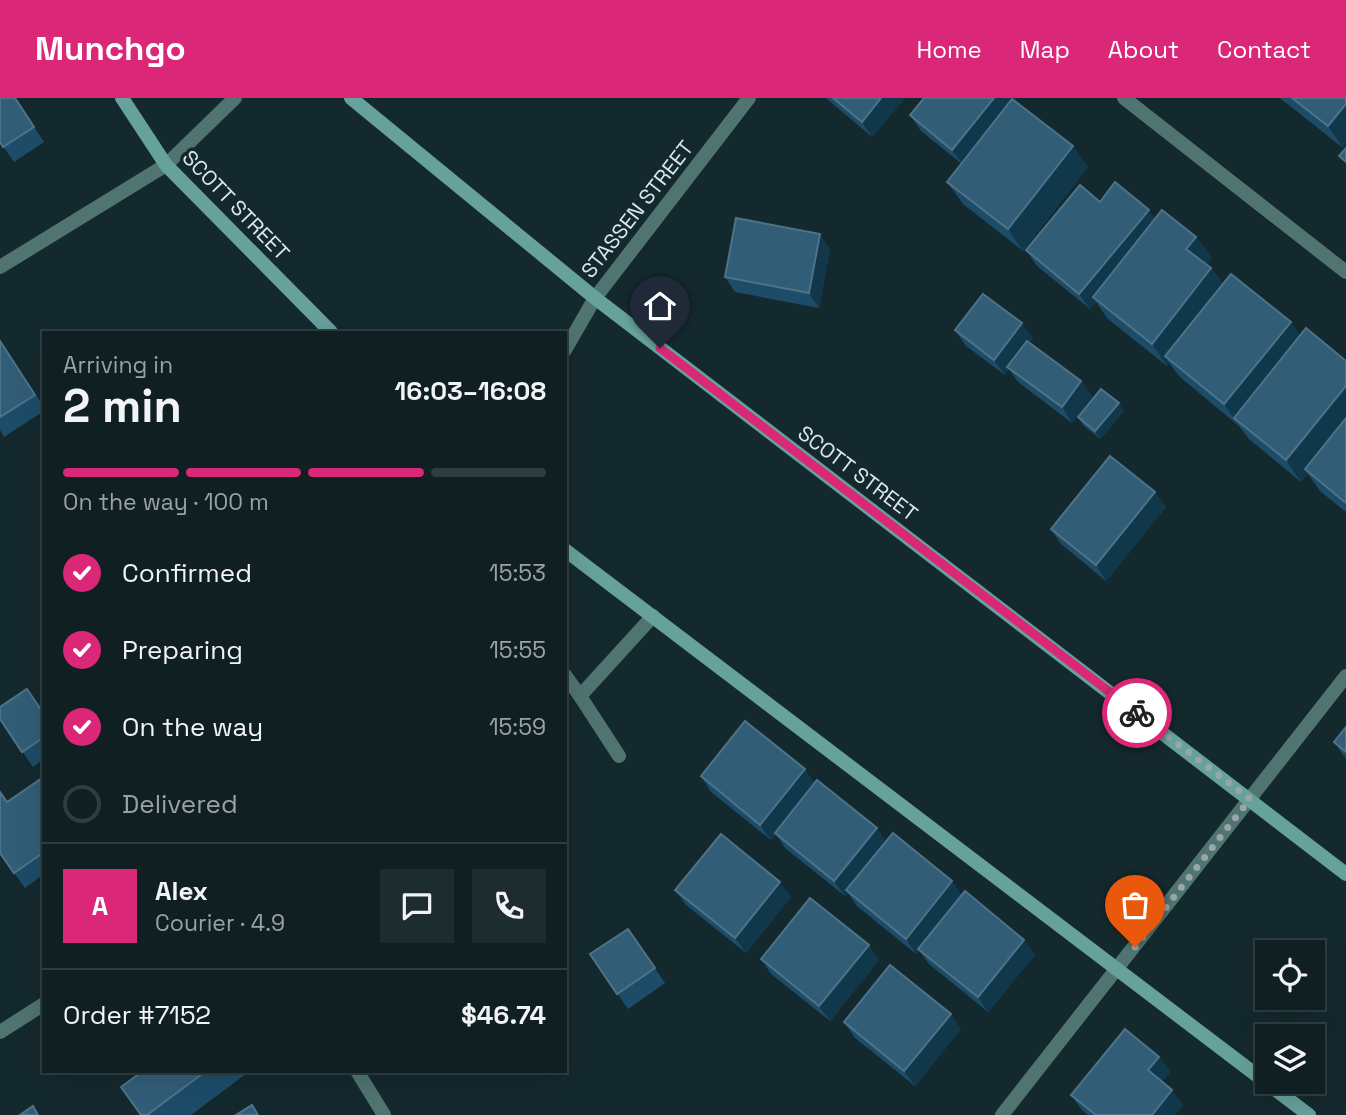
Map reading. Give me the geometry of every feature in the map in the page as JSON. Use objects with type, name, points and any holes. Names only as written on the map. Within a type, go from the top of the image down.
[{"type":"main road","name":"SCOTT STREET","points":[[122,98],[166,165],[330,331]]},
{"type":"main road","name":"SCOTT STREET","points":[[351,98],[594,298],[1346,874]]},
{"type":"main road","points":[[567,552],[1310,1115]]},
{"type":"street","points":[[0,267],[166,165],[235,98]]},
{"type":"street","name":"STASSEN STREET","points":[[567,347],[594,298],[749,98]]},
{"type":"street","points":[[1124,98],[1346,272]]},
{"type":"street","points":[[580,696],[653,617]]},
{"type":"street","points":[[1002,1115],[1346,676]]},
{"type":"street","points":[[567,678],[619,756]]},
{"type":"street","points":[[0,1031],[42,1005]]},
{"type":"street","points":[[358,1073],[384,1115]]},
{"type":"building","points":[[0,98],[15,98],[34,127],[3,147],[0,142]]},
{"type":"building","points":[[833,98],[881,98],[862,122]]},
{"type":"building","points":[[924,98],[994,98],[952,150],[910,115]]},
{"type":"building","points":[[1292,98],[1346,98],[1346,104],[1328,126]]},
{"type":"building","points":[[1012,99],[1073,146],[1008,229],[947,182]]},
{"type":"building","points":[[1346,148],[1346,162],[1339,156]]},
{"type":"building","points":[[1115,182],[1149,210],[1079,294],[1026,250],[1080,185],[1100,202]]},
{"type":"building","points":[[1162,210],[1196,237],[1186,249],[1211,268],[1152,344],[1093,297]]},
{"type":"building","points":[[736,218],[820,234],[809,293],[725,277]]},
{"type":"building","points":[[1231,274],[1291,322],[1224,404],[1165,356]]},
{"type":"building","points":[[983,294],[1022,323],[994,360],[955,330]]},
{"type":"building","points":[[1306,328],[1346,361],[1346,386],[1286,460],[1234,418]]},
{"type":"building","points":[[0,341],[35,395],[0,417]]},
{"type":"building","points":[[1027,341],[1081,381],[1062,407],[1007,367]]},
{"type":"building","points":[[1101,389],[1119,403],[1095,431],[1078,417]]},
{"type":"building","points":[[1346,418],[1346,503],[1305,469]]},
{"type":"building","points":[[1110,456],[1155,492],[1096,565],[1051,529]]},
{"type":"building","points":[[27,689],[42,711],[42,738],[22,752],[0,719],[0,707]]},
{"type":"building","points":[[745,721],[805,769],[760,825],[701,776]]},
{"type":"building","points":[[1346,727],[1346,752],[1334,742]]},
{"type":"building","points":[[42,778],[42,853],[14,873],[0,853],[0,792],[7,802]]},
{"type":"building","points":[[817,780],[877,828],[834,881],[775,833]]},
{"type":"building","points":[[893,833],[952,881],[906,939],[846,890]]},
{"type":"building","points":[[721,834],[780,882],[735,938],[675,890]]},
{"type":"building","points":[[965,891],[1024,940],[978,997],[918,949]]},
{"type":"building","points":[[810,898],[869,945],[819,1006],[761,959]]},
{"type":"building","points":[[628,929],[655,968],[617,994],[590,954]]},
{"type":"building","points":[[890,965],[951,1014],[904,1071],[844,1022]]},
{"type":"building","points":[[1125,1029],[1159,1057],[1148,1070],[1172,1090],[1152,1115],[1096,1115],[1071,1095]]},
{"type":"building","points":[[140,1073],[203,1073],[147,1115],[141,1115],[121,1087]]},
{"type":"building","points":[[252,1105],[258,1115],[236,1115]]},
{"type":"building","points":[[33,1106],[38,1115],[20,1115]]},
{"type":"way so far","points":[[1135,947],[1250,799],[1137,713]]},
{"type":"route","points":[[660,348],[1137,713]]}]
